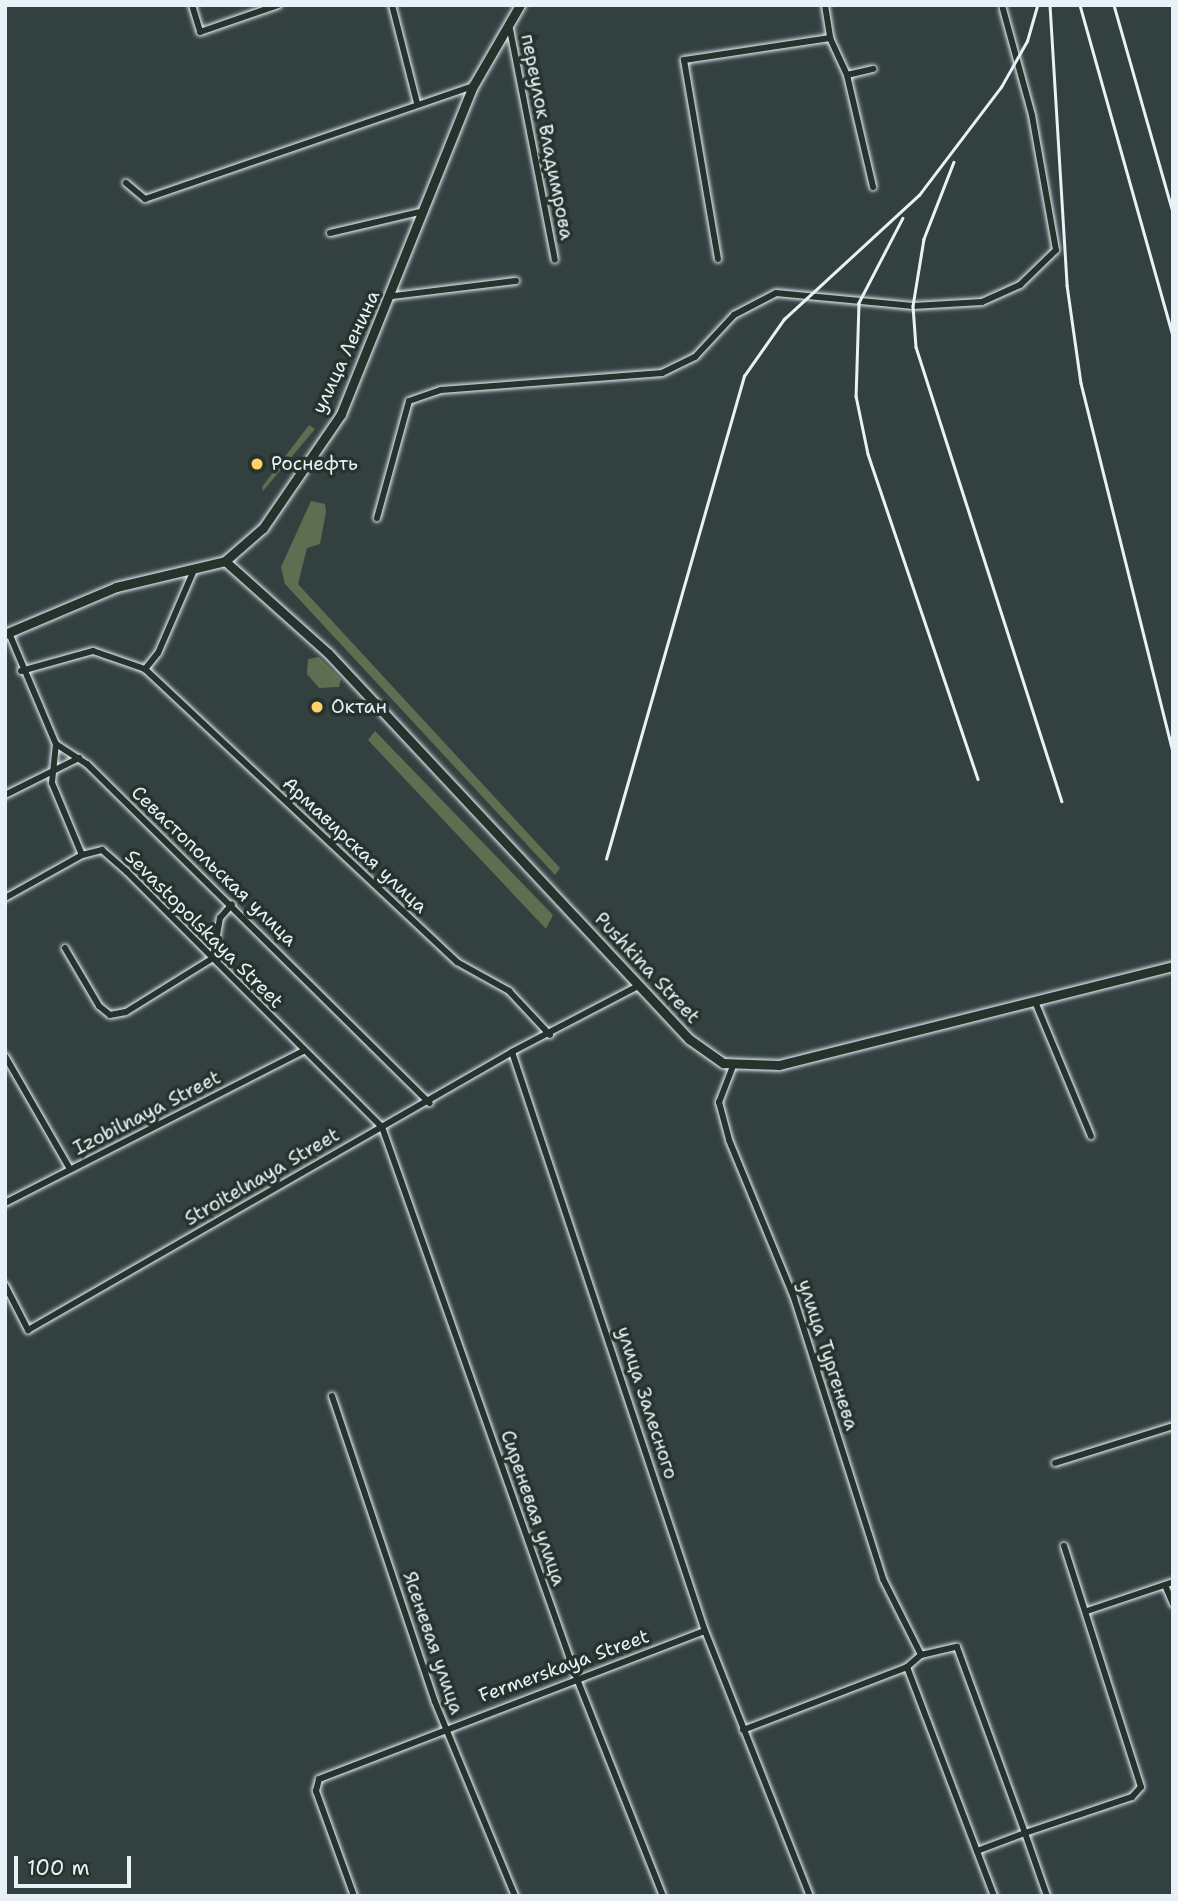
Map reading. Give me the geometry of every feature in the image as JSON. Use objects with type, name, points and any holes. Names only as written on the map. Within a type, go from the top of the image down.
[{"type":"main road","name":"улица Ленина","points":[[225,561],[263,528],[341,414],[393,296],[473,86],[508,19],[520,5]]},
{"type":"main road","points":[[7,633],[116,587],[225,561]]},
{"type":"main road","name":"Pushkina Street","points":[[225,561],[328,653],[699,1048],[733,1066],[779,1065],[1036,1004],[1173,965]]},
{"type":"street","points":[[192,5],[200,32],[278,5]]},
{"type":"street","points":[[392,5],[417,103]]},
{"type":"street","points":[[825,5],[830,38],[847,75],[873,187]]},
{"type":"street","points":[[377,518],[409,401],[441,390],[662,373],[695,357],[734,314],[776,293],[913,306],[982,302],[1020,285],[1056,250],[1032,115],[1003,9]]},
{"type":"street","name":"переулок Владимрова","points":[[508,19],[555,260]]},
{"type":"street","points":[[718,259],[684,60],[830,38]]},
{"type":"street","points":[[847,75],[873,69]]},
{"type":"street","points":[[126,183],[145,199],[417,103],[473,86]]},
{"type":"street","points":[[330,233],[426,210]]},
{"type":"street","points":[[393,296],[516,281]]},
{"type":"street","points":[[145,669],[159,653],[194,570]]},
{"type":"street","points":[[5,898],[82,855],[50,772],[55,744],[21,671],[7,633]]},
{"type":"street","name":"Армавирская улица","points":[[21,671],[93,651],[145,669],[457,962],[509,992],[550,1035]]},
{"type":"street","name":"Севастопольская улица","points":[[55,744],[79,758],[232,904],[430,1103]]},
{"type":"street","points":[[5,795],[79,758]]},
{"type":"street","name":"Sevastopolskaya Street","points":[[82,855],[102,850],[382,1128]]},
{"type":"street","points":[[65,948],[110,1015],[213,958],[220,918],[232,904]]},
{"type":"street","points":[[512,1052],[550,1035],[640,985]]},
{"type":"street","points":[[1036,1004],[1091,1136]]},
{"type":"street","name":"Izobilnaya Street","points":[[5,1203],[303,1051]]},
{"type":"street","name":"Stroitelnaya Street","points":[[5,1285],[29,1330],[430,1103],[512,1052]]},
{"type":"street","name":"улица Залесного","points":[[512,1052],[705,1631],[810,1896]]},
{"type":"street","points":[[5,1056],[8,1068],[70,1170]]},
{"type":"street","name":"улица Тургенева","points":[[733,1066],[719,1102],[729,1140],[794,1297],[883,1579],[921,1655]]},
{"type":"street","name":"Сиреневая улица","points":[[382,1128],[577,1679],[663,1896]]},
{"type":"street","name":"Ясеневая улица","points":[[332,1396],[445,1727],[515,1896]]},
{"type":"street","points":[[1055,1462],[1173,1426]]},
{"type":"street","points":[[977,1851],[1114,1802],[1141,1787],[1087,1611],[1064,1546]]},
{"type":"street","points":[[1087,1611],[1173,1582]]},
{"type":"street","points":[[1165,1585],[1173,1604]]},
{"type":"street","name":"Fermerskaya Street","points":[[354,1896],[316,1791],[319,1779],[445,1727],[705,1631]]},
{"type":"street","points":[[743,1730],[907,1667],[921,1655],[957,1647],[1047,1896]]},
{"type":"street","points":[[907,1667],[993,1896]]},
{"type":"green space","points":[[309,425],[315,429],[263,491],[262,487]]},
{"type":"green space","points":[[311,501],[325,504],[326,512],[320,544],[307,548],[298,584],[560,868],[555,875],[285,584],[281,567]]},
{"type":"green space","points":[[319,657],[341,679],[339,687],[319,688],[307,674],[308,659]]},
{"type":"green space","points":[[375,731],[553,915],[546,929],[368,740]]},
{"type":"railway","points":[[606,859],[744,376],[784,319],[919,195],[1001,87],[1027,41],[1037,5]]},
{"type":"railway","points":[[1050,5],[1067,285],[1081,383],[1173,751]]},
{"type":"railway","points":[[1080,5],[1173,335]]},
{"type":"railway","points":[[1114,5],[1173,212]]},
{"type":"railway","points":[[954,162],[924,239],[913,306],[916,347],[1062,801]]},
{"type":"railway","points":[[903,218],[859,303],[856,396],[868,454],[978,779]]},
{"type":"place","name":"Роснефть","points":[[257,464]]},
{"type":"place","name":"Октан","points":[[317,707]]}]
